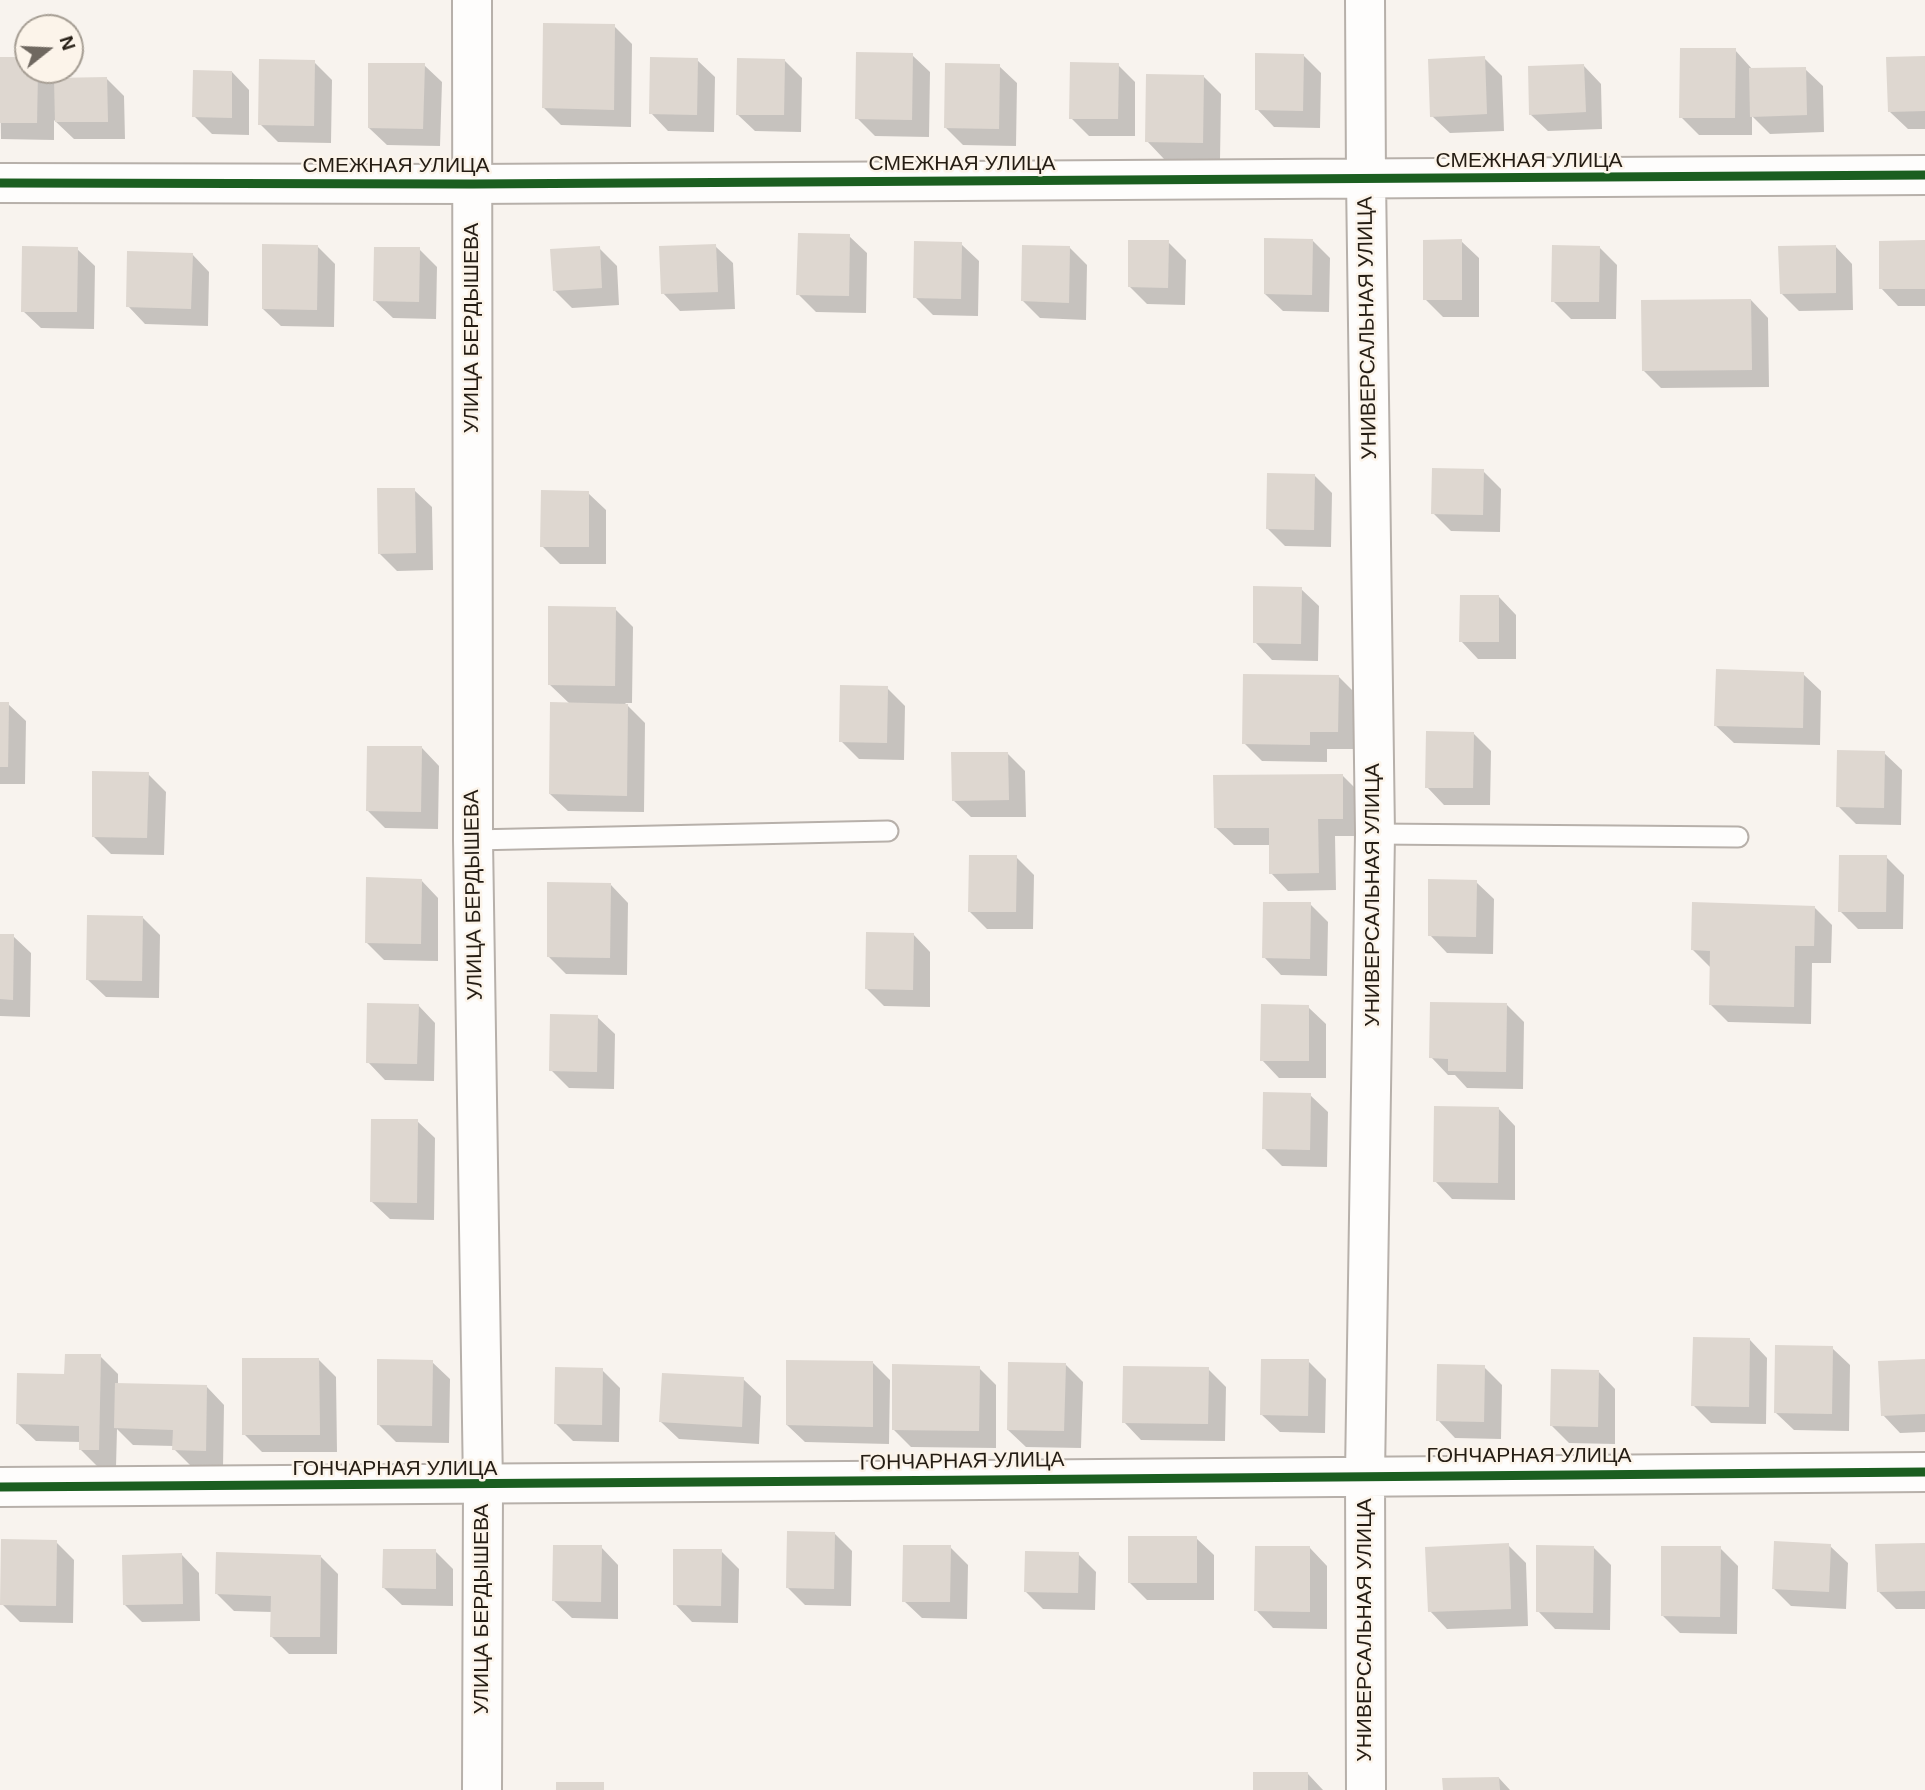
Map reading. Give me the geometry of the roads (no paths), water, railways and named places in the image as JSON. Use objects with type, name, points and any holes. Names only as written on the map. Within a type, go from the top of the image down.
[{"type":"street","name":"УЛИЦА БЕРДЫШЕВА","points":[[472,0],[473,840],[482,1486],[482,1790]]},
{"type":"street","name":"УНИВЕРСАЛЬНАЯ УЛИЦА","points":[[1365,0],[1375,834],[1365,1474],[1366,1790]]},
{"type":"street","name":"СМЕЖНАЯ УЛИЦА","points":[[0,183],[472,184],[1925,175]]},
{"type":"street","name":"ГОНЧАРНАЯ УЛИЦА","points":[[0,1487],[482,1486],[1365,1474],[1925,1472]]},
{"type":"lane","points":[[473,840],[888,831]]},
{"type":"lane","points":[[1375,834],[1738,836]]}]
